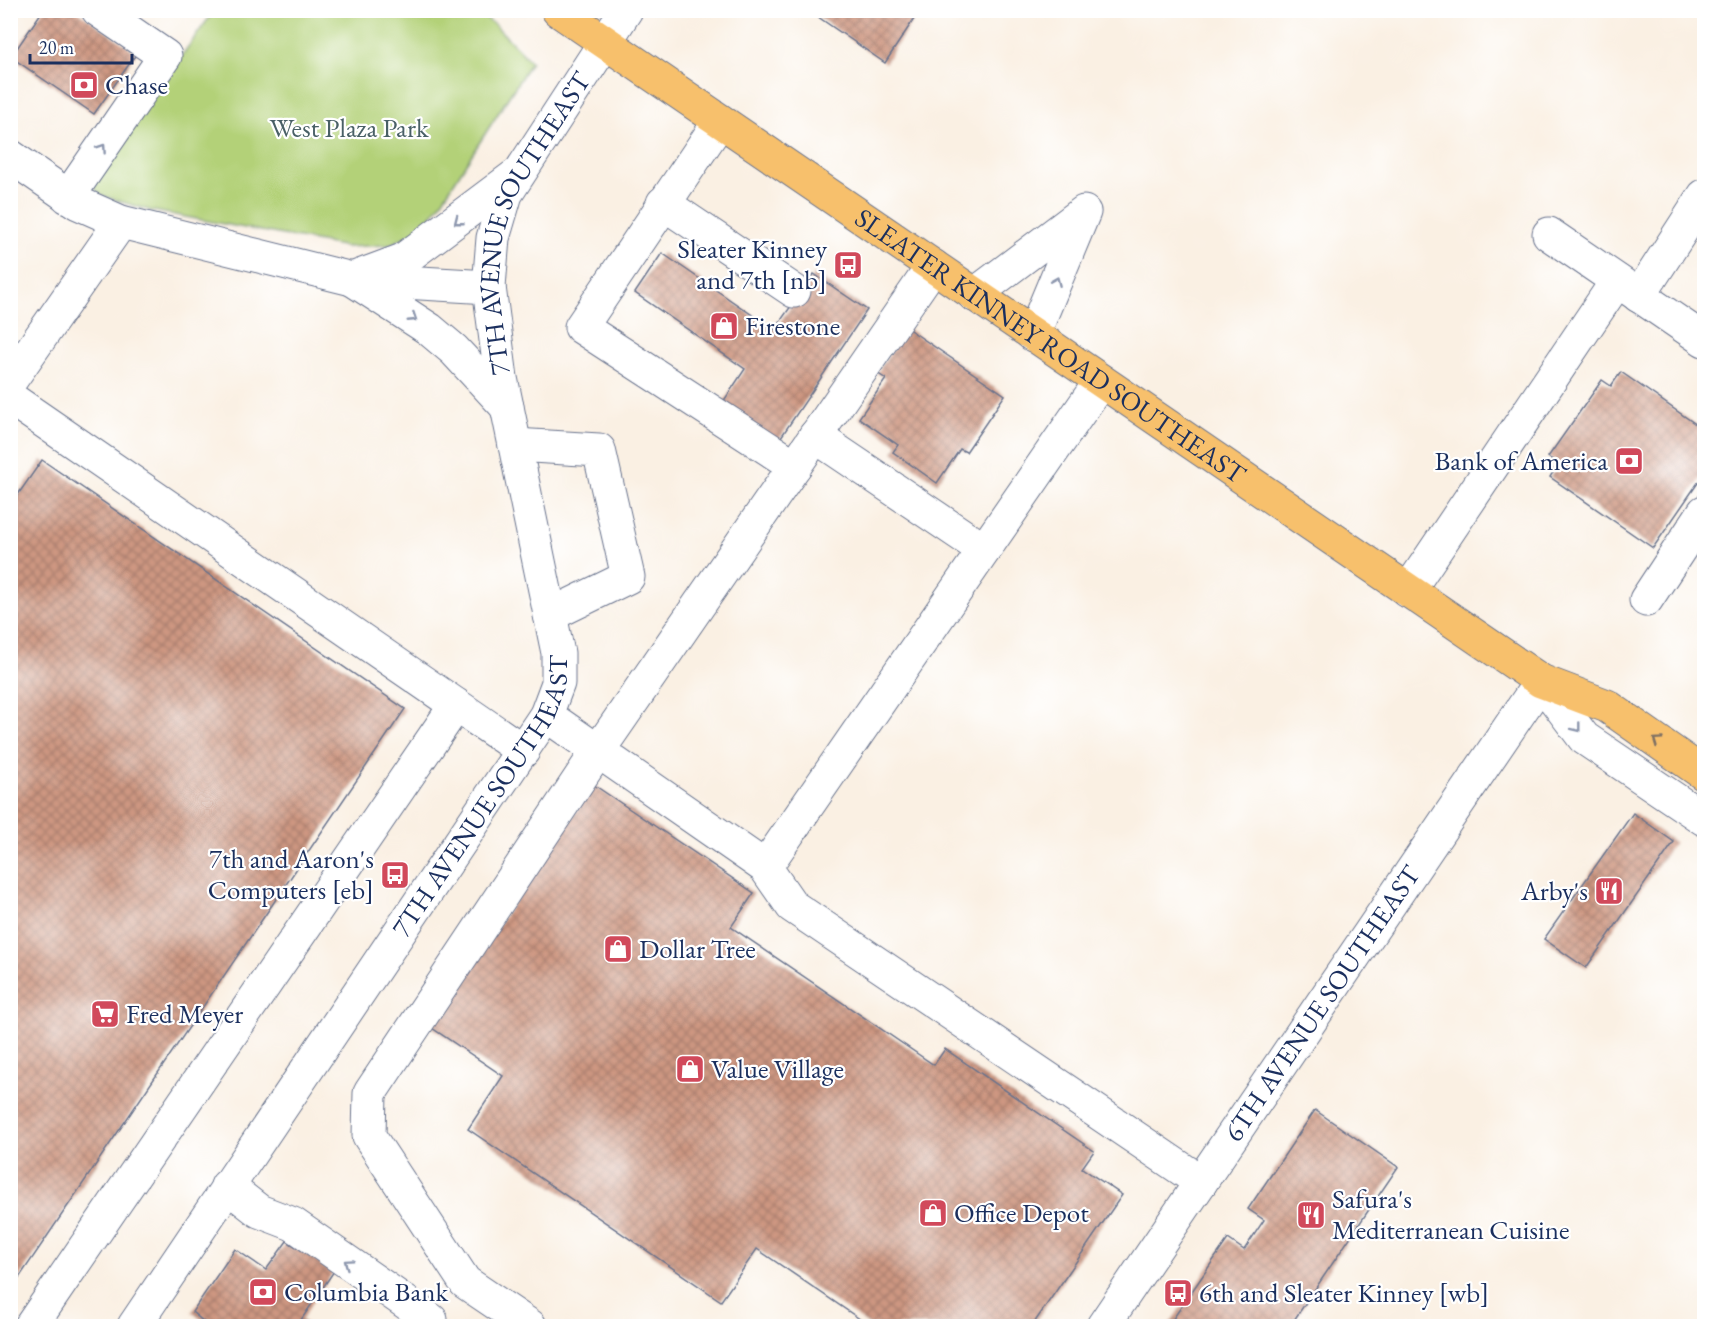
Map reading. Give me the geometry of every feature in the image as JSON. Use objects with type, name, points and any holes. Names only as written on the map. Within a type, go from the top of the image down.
[{"type":"main road","name":"SLEATER KINNEY ROAD SOUTHEAST","points":[[558,10],[1541,681],[1607,706],[1704,774]]},
{"type":"street","points":[[68,196],[165,56],[98,10]]},
{"type":"street","name":"7TH AVENUE SOUTHEAST","points":[[134,1326],[523,751],[546,715],[558,683],[558,653],[507,407],[489,287],[493,238],[506,194],[626,10]]},
{"type":"street","points":[[720,121],[582,327],[795,466]]},
{"type":"street","points":[[10,156],[68,196],[121,222],[352,279],[489,287]]},
{"type":"street","points":[[352,279],[404,260],[521,172]]},
{"type":"street","points":[[1408,591],[1628,288],[1704,196]]},
{"type":"street","points":[[663,203],[794,291]]},
{"type":"street","points":[[974,295],[1084,212],[1033,335]]},
{"type":"street","points":[[10,381],[121,222]]},
{"type":"street","points":[[1549,234],[1704,340]]},
{"type":"street","points":[[530,1326],[465,1282],[369,1136],[370,1093],[598,751],[933,266]]},
{"type":"street","points":[[352,279],[446,343],[507,407]]},
{"type":"street","points":[[765,867],[1101,381]]},
{"type":"street","points":[[10,398],[523,751]]},
{"type":"street","points":[[815,436],[984,550]]},
{"type":"street","points":[[515,445],[599,450],[628,577],[550,615]]},
{"type":"street","points":[[1646,600],[1704,512]]},
{"type":"street","name":"SLEATER KINNEY ROAD SOUTHEAST","points":[[1541,681],[1584,738],[1704,819]]},
{"type":"street","name":"6TH AVENUE SOUTHEAST","points":[[1103,1326],[1541,681]]},
{"type":"street","points":[[31,1326],[456,705]]},
{"type":"street","points":[[546,715],[765,867],[792,906],[1201,1182]]},
{"type":"street","points":[[227,1186],[259,1211],[293,1224],[432,1324]]},
{"type":"green space","name":"West Plaza Park","points":[[214,11],[475,11],[494,24],[531,62],[439,206],[418,231],[389,245],[347,247],[148,210],[100,195],[90,182]]},
{"type":"building","name":"Chase","points":[[43,10],[76,10],[137,53],[94,114],[11,57]]},
{"type":"building","points":[[808,10],[920,10],[885,63]]},
{"type":"building","points":[[662,253],[774,330],[814,274],[867,310],[777,443],[721,405],[745,369],[635,293]]},
{"type":"building","points":[[907,328],[1005,395],[966,452],[960,449],[937,483],[893,452],[898,445],[859,418],[886,379],[877,373]]},
{"type":"building","name":"Bank of America","points":[[1621,372],[1704,430],[1704,474],[1653,548],[1550,477],[1558,464],[1548,457],[1602,380],[1611,386]]},
{"type":"building","name":"Fred Meyer","points":[[42,460],[405,709],[10,1291],[10,506]]},
{"type":"building","points":[[594,785],[754,893],[731,927],[934,1065],[945,1049],[1094,1151],[1082,1168],[1122,1195],[1032,1326],[870,1326],[757,1249],[721,1301],[468,1129],[503,1076],[429,1026]]},
{"type":"building","name":"Arby's","points":[[1633,813],[1674,842],[1586,968],[1544,939]]},
{"type":"building","name":"Safura's Mediterranean Cuisine","points":[[1315,1110],[1398,1167],[1290,1326],[1168,1326],[1228,1239],[1244,1250],[1264,1220],[1248,1209]]},
{"type":"building","name":"Columbia Bank","points":[[287,1241],[334,1271],[301,1320],[311,1326],[203,1326],[205,1323],[192,1312],[235,1249],[266,1270]]},
{"type":"place","name":"Chase","points":[[84,85]]},
{"type":"place","name":"Sleater Kinney and 7th [nb]","points":[[848,265]]},
{"type":"place","name":"Firestone","points":[[724,326]]},
{"type":"place","name":"Bank of America","points":[[1629,461]]},
{"type":"place","name":"7th and Aaron's Computers [eb]","points":[[395,875]]},
{"type":"place","name":"Arby's","points":[[1609,891]]},
{"type":"place","name":"Dollar Tree","points":[[618,949]]},
{"type":"place","name":"Fred Meyer","points":[[105,1014]]},
{"type":"place","name":"Value Village","points":[[690,1069]]},
{"type":"place","name":"Office Depot","points":[[933,1213]]},
{"type":"place","name":"Safura's Mediterranean Cuisine","points":[[1311,1215]]},
{"type":"place","name":"Columbia Bank","points":[[263,1292]]},
{"type":"place","name":"6th and Sleater Kinney [wb]","points":[[1178,1293]]}]
